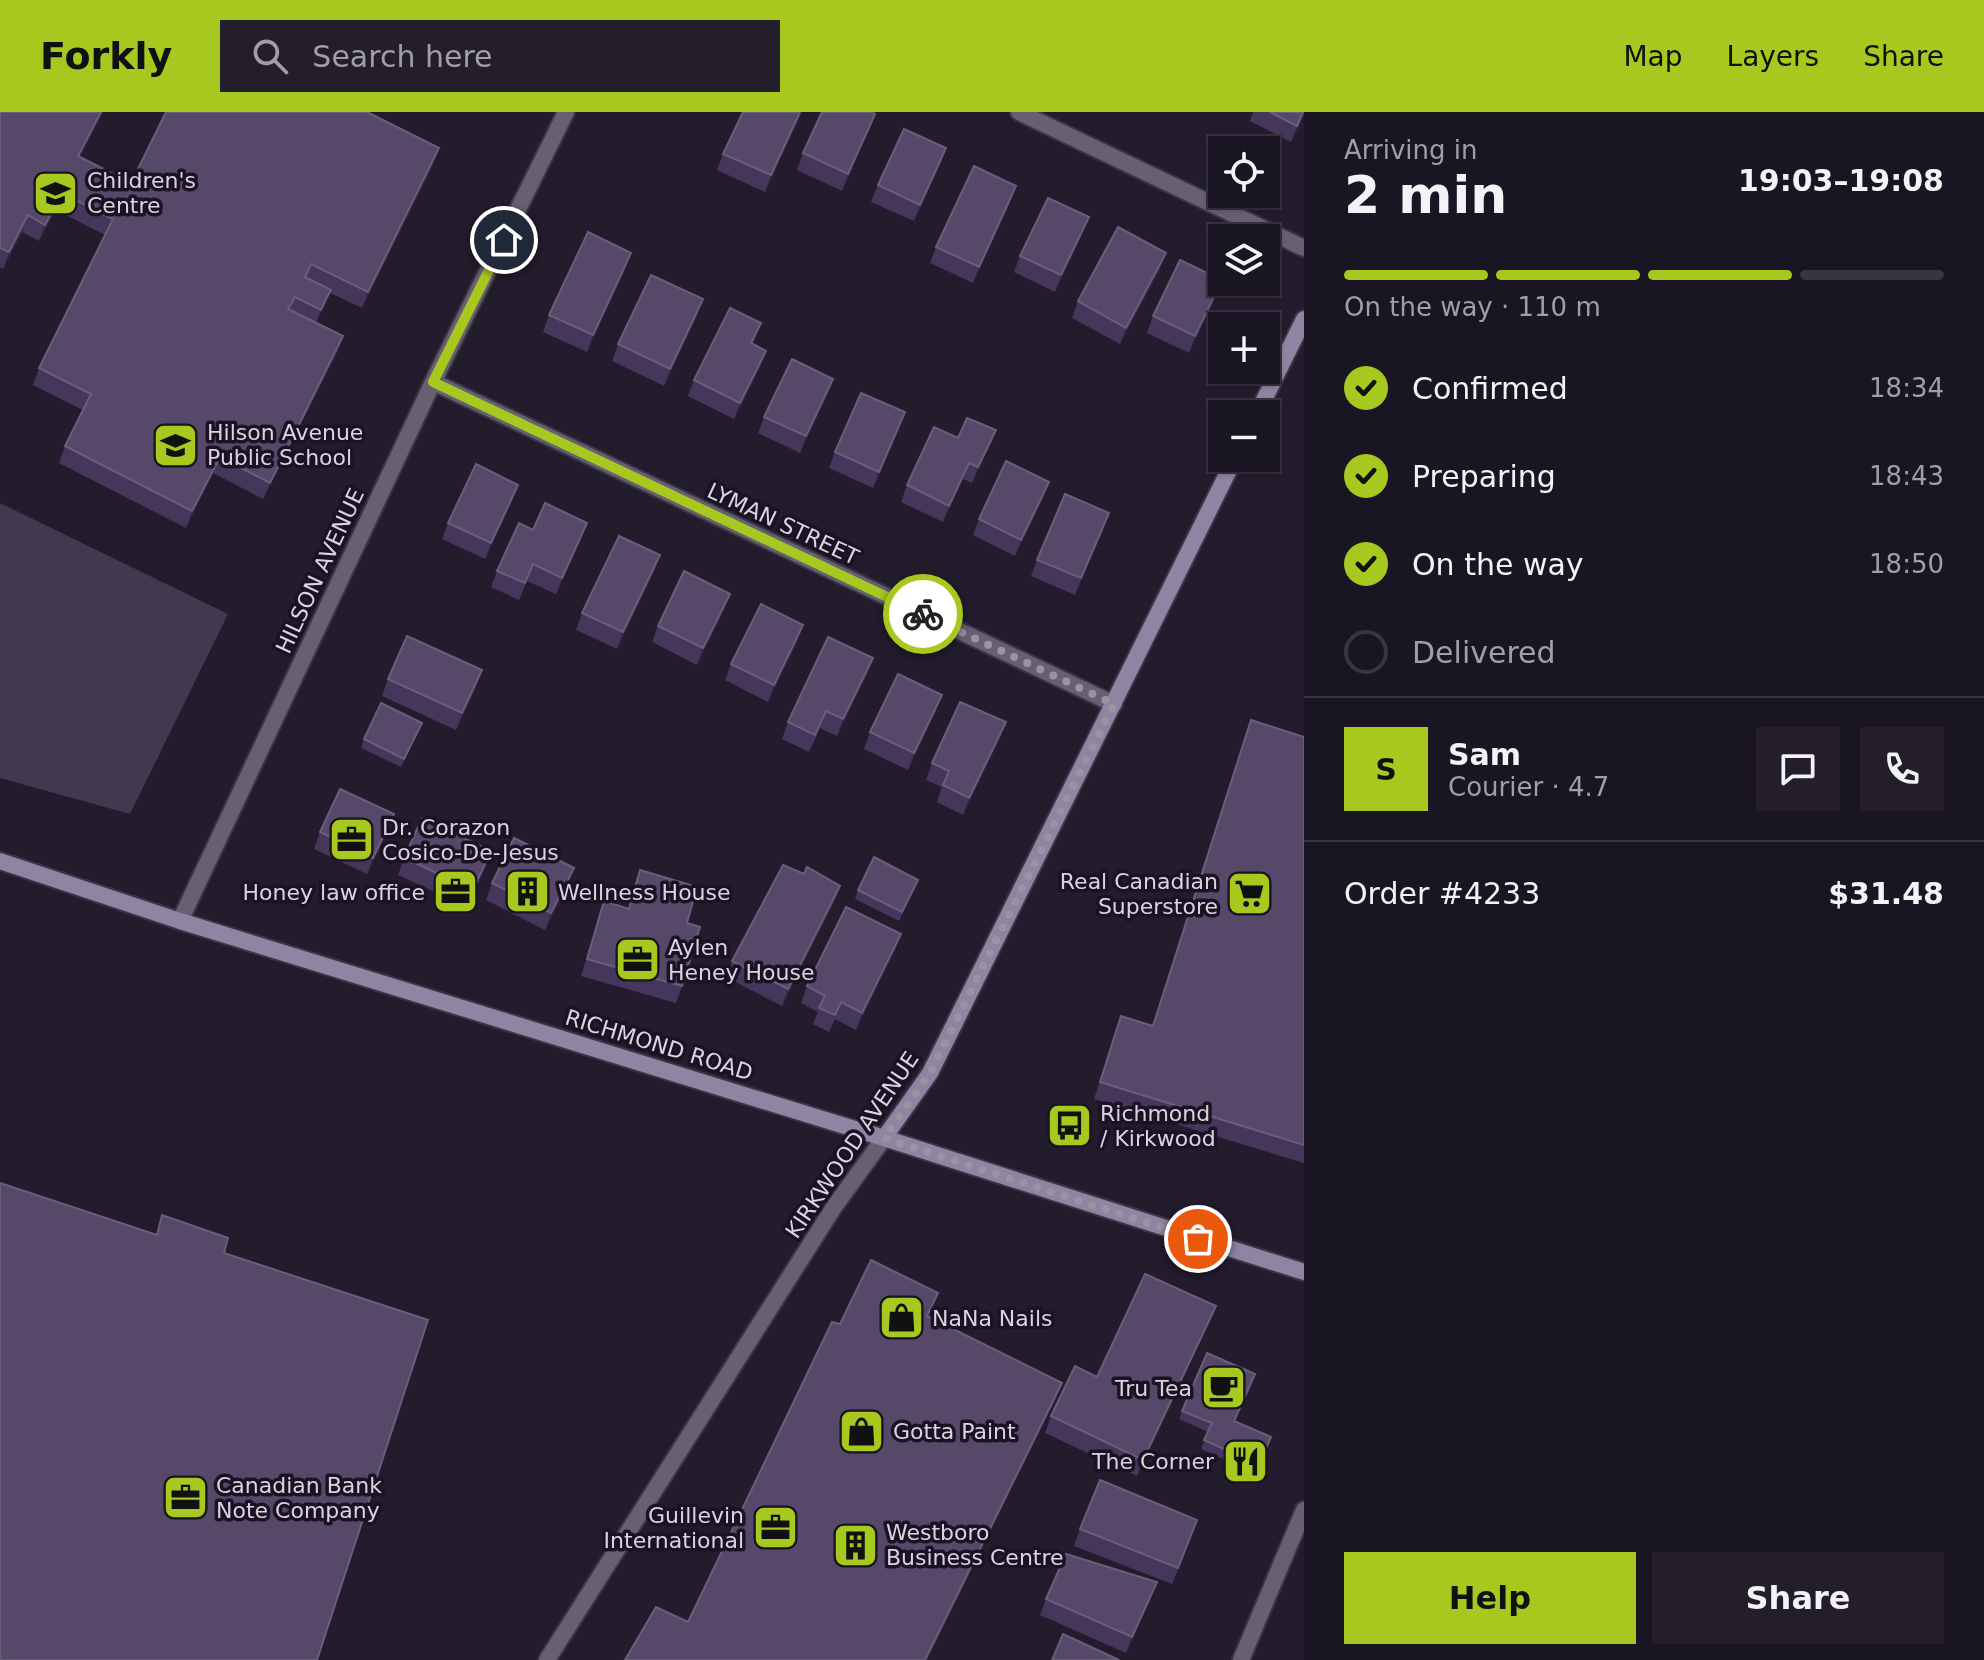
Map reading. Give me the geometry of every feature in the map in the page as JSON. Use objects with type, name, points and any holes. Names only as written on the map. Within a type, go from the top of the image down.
[{"type":"main road","points":[[1264,400],[1304,319]]},
{"type":"main road","name":"KIRKWOOD AVENUE","points":[[884,1138],[930,1073],[1228,472]]},
{"type":"main road","name":"RICHMOND ROAD","points":[[0,861],[180,921],[884,1138],[1304,1272]]},
{"type":"street","name":"HILSON AVENUE","points":[[180,921],[433,382],[566,112]]},
{"type":"street","points":[[1019,112],[1304,248]]},
{"type":"street","name":"LYMAN STREET","points":[[433,382],[1114,704]]},
{"type":"street","name":"KIRKWOOD AVENUE","points":[[547,1660],[834,1207],[884,1138]]},
{"type":"street","points":[[1241,1660],[1304,1510]]},
{"type":"shaded area","points":[[0,503],[228,614],[130,814],[0,778]]},
{"type":"building","points":[[0,112],[101,112],[78,156],[131,183],[166,112],[367,112],[439,148],[368,292],[311,264],[305,277],[331,290],[321,310],[295,297],[288,309],[343,336],[270,483],[220,457],[192,511],[65,446],[91,394],[39,368],[113,219],[62,193],[45,225],[28,215],[9,252],[0,248]]},
{"type":"building","points":[[743,112],[800,112],[771,175],[723,154]]},
{"type":"building","points":[[822,112],[875,114],[848,174],[803,153]]},
{"type":"building","points":[[1270,112],[1303,112],[1297,126]]},
{"type":"building","points":[[904,129],[946,148],[920,205],[878,185]]},
{"type":"building","points":[[974,166],[1016,186],[979,267],[936,247]]},
{"type":"building","points":[[1048,198],[1089,217],[1061,275],[1020,256]]},
{"type":"building","points":[[1118,227],[1166,253],[1126,328],[1078,301]]},
{"type":"building","points":[[588,232],[631,253],[593,335],[549,315]]},
{"type":"building","points":[[1180,260],[1208,273],[1208,296],[1214,296],[1195,336],[1153,316]]},
{"type":"building","points":[[651,275],[703,299],[670,369],[618,344]]},
{"type":"building","points":[[730,308],[761,323],[751,343],[766,351],[740,403],[694,380]]},
{"type":"building","points":[[792,359],[833,379],[806,436],[764,417]]},
{"type":"building","points":[[861,393],[905,412],[879,472],[835,452]]},
{"type":"building","points":[[967,418],[996,430],[978,467],[969,463],[949,506],[907,485],[934,427],[958,438]]},
{"type":"building","points":[[1006,461],[1049,482],[1021,540],[979,519]]},
{"type":"building","points":[[476,464],[518,485],[491,543],[448,523]]},
{"type":"building","points":[[1065,494],[1109,513],[1081,578],[1037,560]]},
{"type":"building","points":[[545,503],[587,523],[562,578],[533,564],[525,583],[497,571],[519,523],[533,530]]},
{"type":"building","points":[[619,536],[660,555],[623,632],[582,613]]},
{"type":"building","points":[[684,571],[730,594],[703,648],[658,626]]},
{"type":"building","points":[[761,604],[803,625],[774,685],[731,664]]},
{"type":"building","points":[[407,636],[482,670],[462,713],[388,679]]},
{"type":"building","points":[[828,637],[873,658],[843,719],[826,711],[815,735],[788,722]]},
{"type":"building","points":[[898,674],[942,695],[914,753],[870,732]]},
{"type":"building","points":[[960,702],[1006,722],[969,798],[943,785],[949,771],[932,763]]},
{"type":"building","points":[[381,703],[422,723],[404,759],[364,739]]},
{"type":"building","name":"Real Canadian Superstore","points":[[1251,720],[1304,737],[1304,1145],[1100,1082],[1121,1016],[1153,1026]]},
{"type":"building","name":"Dr. Corazon Cosico-De-Jesus","points":[[340,789],[394,814],[373,858],[320,832]]},
{"type":"building","points":[[422,818],[491,851],[473,890],[404,858]]},
{"type":"building","name":"Wellness House","points":[[514,838],[574,868],[551,913],[492,883]]},
{"type":"building","points":[[874,857],[918,880],[902,912],[858,890]]},
{"type":"building","points":[[783,865],[804,874],[807,867],[840,886],[788,989],[732,961]]},
{"type":"building","name":"Aylen Heney House","points":[[640,870],[697,887],[687,923],[700,927],[682,986],[587,959],[604,901],[629,909]]},
{"type":"building","points":[[846,907],[901,934],[862,1013],[841,1002],[835,1015],[819,1008],[825,996],[807,986]]},
{"type":"building","name":"Canadian Bank Note Company","points":[[0,1183],[157,1235],[162,1215],[228,1238],[224,1253],[428,1320],[317,1660],[0,1660]]},
{"type":"building","name":"Westboro Business Centre","points":[[871,1260],[938,1293],[927,1316],[1062,1383],[925,1660],[625,1660],[656,1607],[688,1622],[832,1322],[840,1324]]},
{"type":"building","points":[[1145,1274],[1216,1306],[1143,1460],[1051,1416],[1075,1366],[1097,1377]]},
{"type":"building","points":[[1207,1353],[1255,1374],[1234,1421],[1271,1437],[1259,1465],[1204,1440],[1212,1423],[1182,1411]]},
{"type":"building","points":[[1100,1480],[1197,1520],[1178,1568],[1080,1529]]},
{"type":"building","points":[[1066,1554],[1157,1582],[1132,1637],[1046,1599]]},
{"type":"building","points":[[1063,1634],[1119,1660],[1052,1660]]},
{"type":"way so far","points":[[923,614],[1114,704],[930,1073],[884,1138],[1198,1239]]},
{"type":"place","name":"Children's Centre","points":[[56,193]]},
{"type":"place","name":"Hilson Avenue Public School","points":[[176,445]]},
{"type":"place","name":"Dr. Corazon Cosico-De-Jesus","points":[[351,840]]},
{"type":"place","name":"Honey law office","points":[[456,892]]},
{"type":"place","name":"Wellness House","points":[[527,892]]},
{"type":"place","name":"Real Canadian Superstore","points":[[1249,894]]},
{"type":"place","name":"Aylen Heney House","points":[[637,960]]},
{"type":"place","name":"Richmond / Kirkwood","points":[[1069,1126]]},
{"type":"place","name":"NaNa Nails","points":[[901,1318]]},
{"type":"place","name":"Tru Tea","points":[[1223,1388]]},
{"type":"place","name":"Gotta Paint","points":[[862,1431]]},
{"type":"place","name":"The Corner","points":[[1245,1461]]},
{"type":"place","name":"Canadian Bank Note Company","points":[[185,1498]]},
{"type":"place","name":"Guillevin International","points":[[775,1528]]},
{"type":"place","name":"Westboro Business Centre","points":[[855,1545]]},
{"type":"route","points":[[504,240],[433,382],[923,614]]}]
